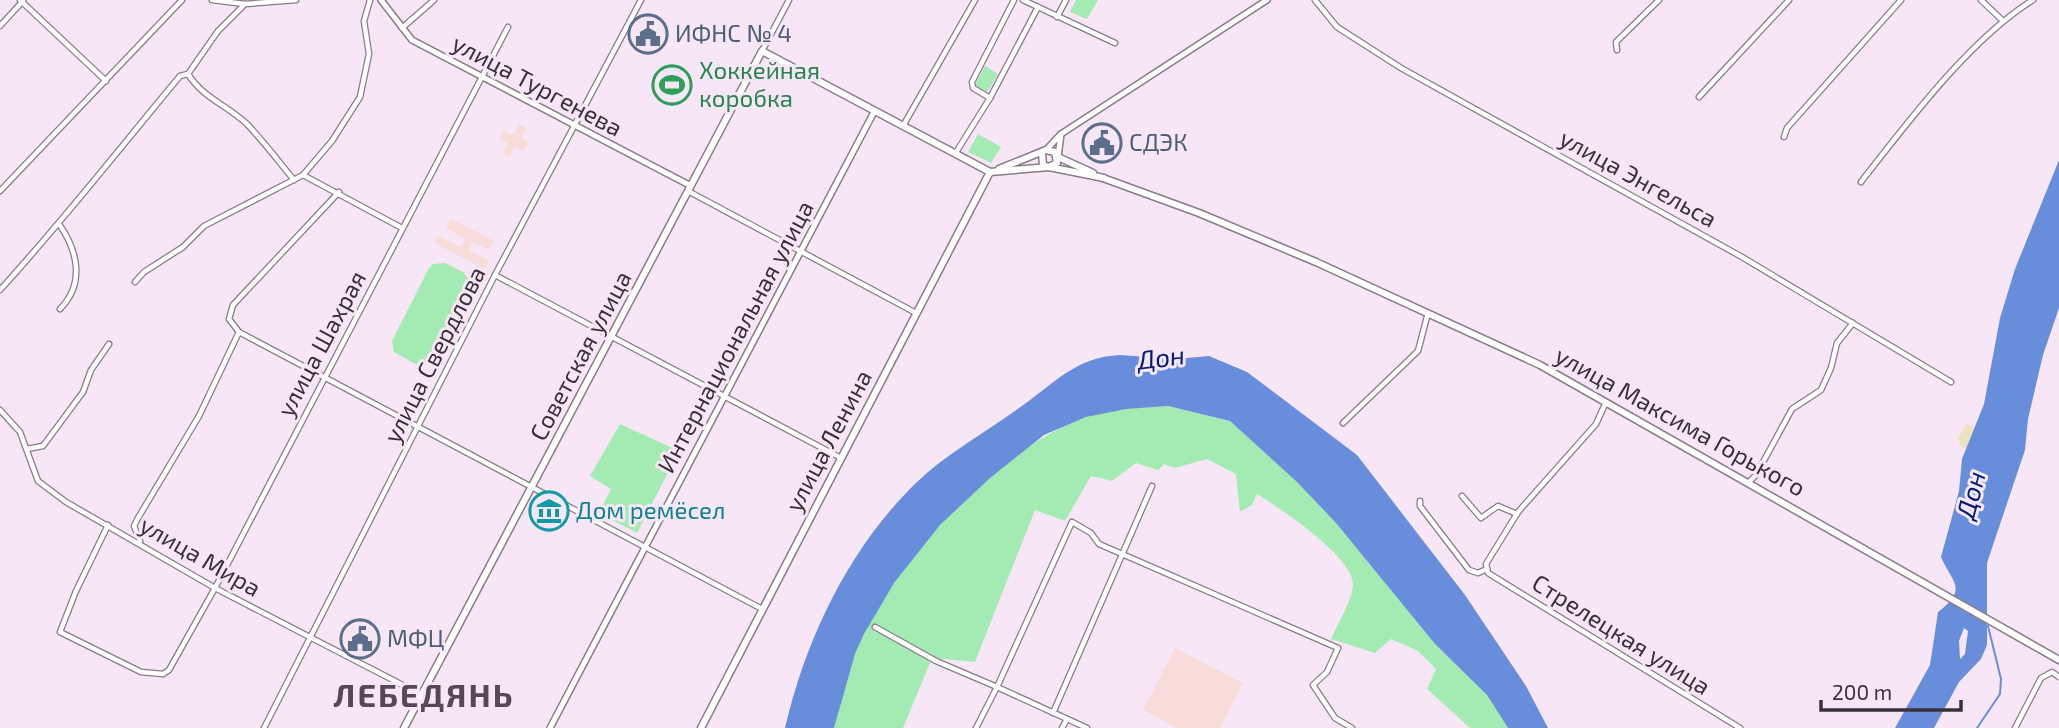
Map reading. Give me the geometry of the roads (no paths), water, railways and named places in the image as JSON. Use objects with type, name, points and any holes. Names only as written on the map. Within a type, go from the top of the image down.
[{"type":"main road","points":[[762,51],[990,172],[1044,151],[1054,151],[1058,157],[1055,165],[1049,167],[1041,163],[1044,151]]},
{"type":"main road","name":"Советская улица","points":[[404,728],[762,51]]},
{"type":"main road","name":"улица Максима Горького","points":[[1058,157],[1104,178],[1199,213],[1540,365],[2059,660]]},
{"type":"main road","name":"улица Максима Горького","points":[[990,172],[1049,167],[1104,178]]},
{"type":"main road","name":"улица Ленина","points":[[701,728],[990,172]]},
{"type":"street","points":[[0,191],[182,0]]},
{"type":"street","points":[[212,0],[246,4],[296,0]]},
{"type":"street","points":[[135,282],[144,272],[183,247],[204,226],[303,175],[352,115],[360,97],[369,54],[365,21],[370,0]]},
{"type":"street","name":"улица Тургенева","points":[[381,0],[412,40],[577,126],[916,313]]},
{"type":"street","points":[[402,29],[434,0]]},
{"type":"street","name":"улица Свердлова","points":[[264,728],[495,275],[577,126],[641,0]]},
{"type":"street","name":"Советская улица","points":[[762,51],[789,0]]},
{"type":"street","points":[[902,127],[975,0]]},
{"type":"street","points":[[990,98],[973,88],[972,82],[1014,0]]},
{"type":"street","points":[[1023,0],[1115,43]]},
{"type":"street","points":[[1057,17],[1066,0]]},
{"type":"street","points":[[1044,151],[1061,134],[1267,0]]},
{"type":"street","name":"улица Энгельса","points":[[1315,0],[1337,27],[1401,68],[1612,183],[1951,382]]},
{"type":"street","points":[[1617,50],[1616,42],[1659,0]]},
{"type":"street","points":[[1699,97],[1789,0]]},
{"type":"street","points":[[1784,137],[1787,128],[1901,0]]},
{"type":"street","points":[[1981,0],[2002,20]]},
{"type":"street","points":[[1861,182],[1907,122],[2002,20],[2033,0]]},
{"type":"street","points":[[0,26],[22,1],[106,81]]},
{"type":"street","points":[[0,290],[59,224],[180,76],[188,74],[218,31],[246,4]]},
{"type":"street","points":[[955,154],[990,98],[1038,7]]},
{"type":"street","name":"улица Шахрая","points":[[108,525],[76,591],[60,632],[141,672],[163,674],[169,670],[215,588],[508,27]]},
{"type":"street","points":[[188,74],[195,86],[245,123],[295,180]]},
{"type":"street","name":"Интернациональная улица","points":[[550,728],[874,112]]},
{"type":"street","points":[[1058,157],[1061,134]]},
{"type":"street","points":[[303,175],[402,228]]},
{"type":"street","points":[[339,192],[233,305],[229,319],[239,332],[762,609]]},
{"type":"street","points":[[59,224],[77,256],[75,290],[60,309]]},
{"type":"street","points":[[495,275],[841,458]]},
{"type":"street","points":[[1343,423],[1418,351],[1428,313]]},
{"type":"street","points":[[1748,483],[1756,475],[1792,409],[1821,390],[1831,368],[1837,343],[1853,323]]},
{"type":"street","points":[[141,542],[134,526],[199,416],[239,332]]},
{"type":"street","points":[[27,449],[43,446],[60,426],[83,391],[91,370],[109,344]]},
{"type":"street","points":[[1487,569],[1486,564],[1517,514],[1595,424],[1606,402]]},
{"type":"street","name":"улица Мира","points":[[0,410],[20,432],[38,481],[66,502],[141,542],[215,588],[422,695]]},
{"type":"street","points":[[1053,713],[1152,486]]},
{"type":"street","points":[[1462,496],[1481,518],[1499,506],[1517,514]]},
{"type":"street","name":"Стрелецкая улица","points":[[1420,501],[1420,506],[1469,570],[1478,573],[1487,569],[1488,573],[1740,728]]},
{"type":"street","points":[[976,728],[1072,522],[1090,533],[1099,544],[1121,555],[1338,648],[1327,672],[1313,685],[1335,718],[1352,728]]},
{"type":"street","points":[[875,626],[936,661],[1087,728]]},
{"type":"street","points":[[2015,728],[2041,678],[2052,672],[2059,677]]},
{"type":"street","points":[[1062,728],[1067,719]]},
{"type":"water","name":"Дон","points":[[2059,160],[2059,308],[2043,355],[2028,419],[2025,450],[1987,563],[1987,645],[1981,659],[1959,682],[1934,728],[1895,728],[1930,665],[1938,612],[1953,597],[1955,591],[1953,580],[1941,557],[1959,491],[1962,459],[1984,404],[2000,318],[2015,269]],"holes":[[[1964,628],[1968,631],[1965,654],[1960,659],[1959,641]]]},
{"type":"water","name":"Дон","points":[[1120,355],[1176,359],[1209,356],[1247,372],[1357,455],[1465,595],[1526,686],[1548,728],[1508,728],[1487,695],[1435,644],[1336,523],[1297,482],[1230,421],[1168,406],[1126,409],[1086,417],[1044,435],[990,478],[940,525],[894,583],[855,654],[834,728],[785,728],[805,661],[833,596],[870,536],[892,508],[940,462],[1066,373],[1090,361]]},
{"type":"waterway","points":[[1977,728],[2000,694],[2001,679],[1988,626]]},
{"type":"place","name":"ИФНС № 4","points":[[648,34]]},
{"type":"place","name":"Хоккейная коробка","points":[[672,85]]},
{"type":"place","name":"СДЭК","points":[[1102,143]]},
{"type":"place","name":"Дом ремёсел","points":[[549,511]]},
{"type":"place","name":"МФЦ","points":[[360,639]]},
{"type":"district","name":"ЛЕБЕДЯНЬ","points":[[424,696]]}]
